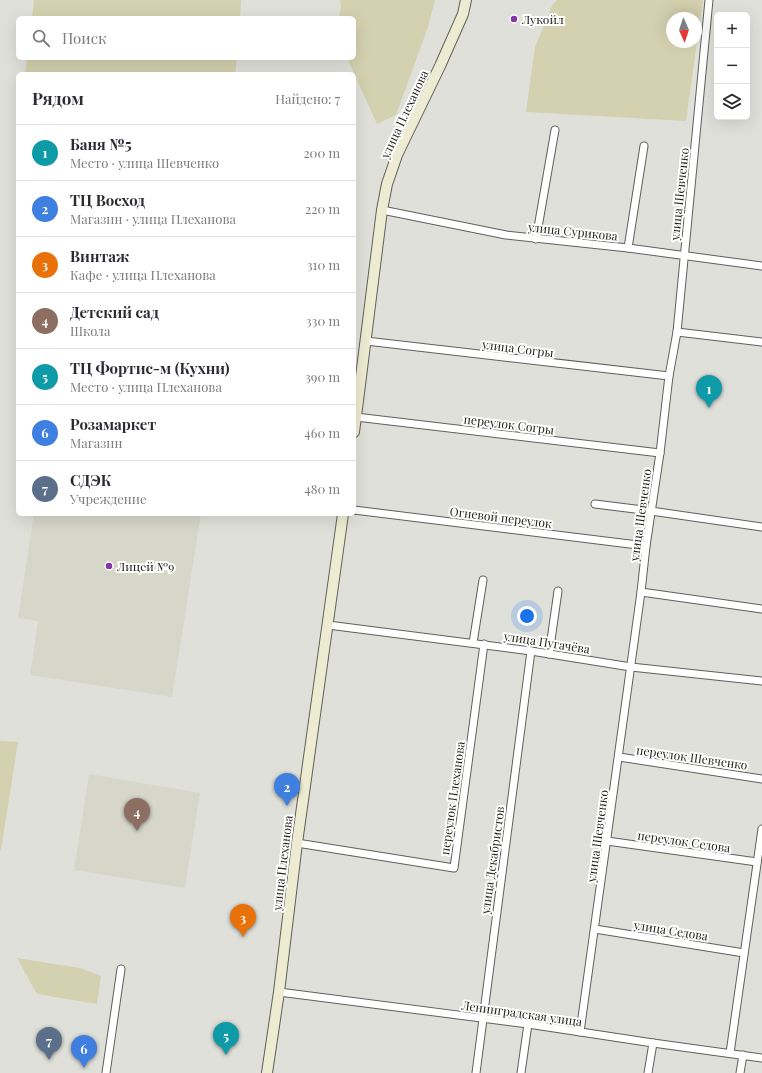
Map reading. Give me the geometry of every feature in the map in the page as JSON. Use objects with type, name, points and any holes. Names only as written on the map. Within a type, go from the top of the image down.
[{"type":"main road","name":"улица Плеханова","points":[[356,417],[382,210],[387,184],[397,154],[440,66],[463,14],[466,0]]},
{"type":"main road","name":"улица Плеханова","points":[[267,1073],[279,992],[297,843],[343,516]]},
{"type":"street","name":"улица Шевченко","points":[[580,1032],[619,757],[669,376],[677,332],[683,256],[709,0]]},
{"type":"street","points":[[536,238],[556,130]]},
{"type":"street","points":[[628,248],[644,146]]},
{"type":"street","name":"улица Сурикова","points":[[382,210],[506,235],[628,248],[762,266]]},
{"type":"street","points":[[677,332],[762,342]]},
{"type":"street","name":"улица Согры","points":[[366,341],[669,376]]},
{"type":"street","name":"переулок Согры","points":[[356,417],[660,453]]},
{"type":"street","points":[[595,504],[762,527]]},
{"type":"street","name":"Огневой переулок","points":[[356,510],[646,546]]},
{"type":"street","points":[[473,643],[483,580]]},
{"type":"street","points":[[549,654],[558,591]]},
{"type":"street","points":[[641,592],[762,609]]},
{"type":"street","name":"улица Пугачёва","points":[[328,625],[484,644],[631,667],[762,681]]},
{"type":"street","name":"переулок Плеханова","points":[[297,843],[454,868],[484,644]]},
{"type":"street","name":"улица Декабристов","points":[[476,1073],[531,651]]},
{"type":"street","name":"переулок Шевченко","points":[[619,757],[762,779]]},
{"type":"street","points":[[730,1053],[762,829]]},
{"type":"street","name":"переулок Седова","points":[[607,840],[757,862]]},
{"type":"street","name":"улица Седова","points":[[595,929],[744,953]]},
{"type":"street","points":[[106,1073],[121,969]]},
{"type":"street","name":"Ленинградская улица","points":[[279,992],[528,1024],[762,1058]]},
{"type":"street","points":[[521,1073],[528,1024]]},
{"type":"street","points":[[648,1073],[653,1043]]},
{"type":"street","points":[[740,1073],[743,1055]]},
{"type":"shaded area","points":[[34,0],[241,0],[240,16],[32,16]]},
{"type":"shaded area","points":[[340,0],[435,0],[428,27],[396,115],[377,124],[356,78],[356,72],[353,72],[348,60],[356,60],[356,16],[339,16],[341,7]]},
{"type":"shaded area","points":[[557,0],[703,0],[701,12],[666,12],[666,48],[696,48],[686,121],[526,112],[535,47],[552,6]]},
{"type":"shaded area","points":[[27,60],[237,60],[235,72],[25,72]]},
{"type":"shaded area","name":"Лицей №9","points":[[34,516],[201,516],[172,697],[30,675],[38,621],[18,618]]},
{"type":"shaded area","points":[[0,741],[18,742],[1,850],[0,850]]},
{"type":"shaded area","points":[[89,774],[200,793],[185,888],[74,870]]},
{"type":"shaded area","points":[[17,958],[80,968],[101,976],[97,1004],[37,994]]},
{"type":"place","name":"Лукойл","points":[[514,19]]},
{"type":"place","name":"Баня №5","points":[[709,408]]},
{"type":"place","name":"Лицей №9","points":[[109,566]]},
{"type":"place","name":"ТЦ Восход","points":[[287,806]]},
{"type":"place","name":"Детский сад","points":[[137,831]]},
{"type":"place","name":"Винтаж","points":[[243,937]]},
{"type":"place","name":"ТЦ Фортис-м (Кухни)","points":[[226,1055]]},
{"type":"place","name":"СДЭК","points":[[49,1060]]},
{"type":"place","name":"Розамаркет","points":[[84,1068]]}]
